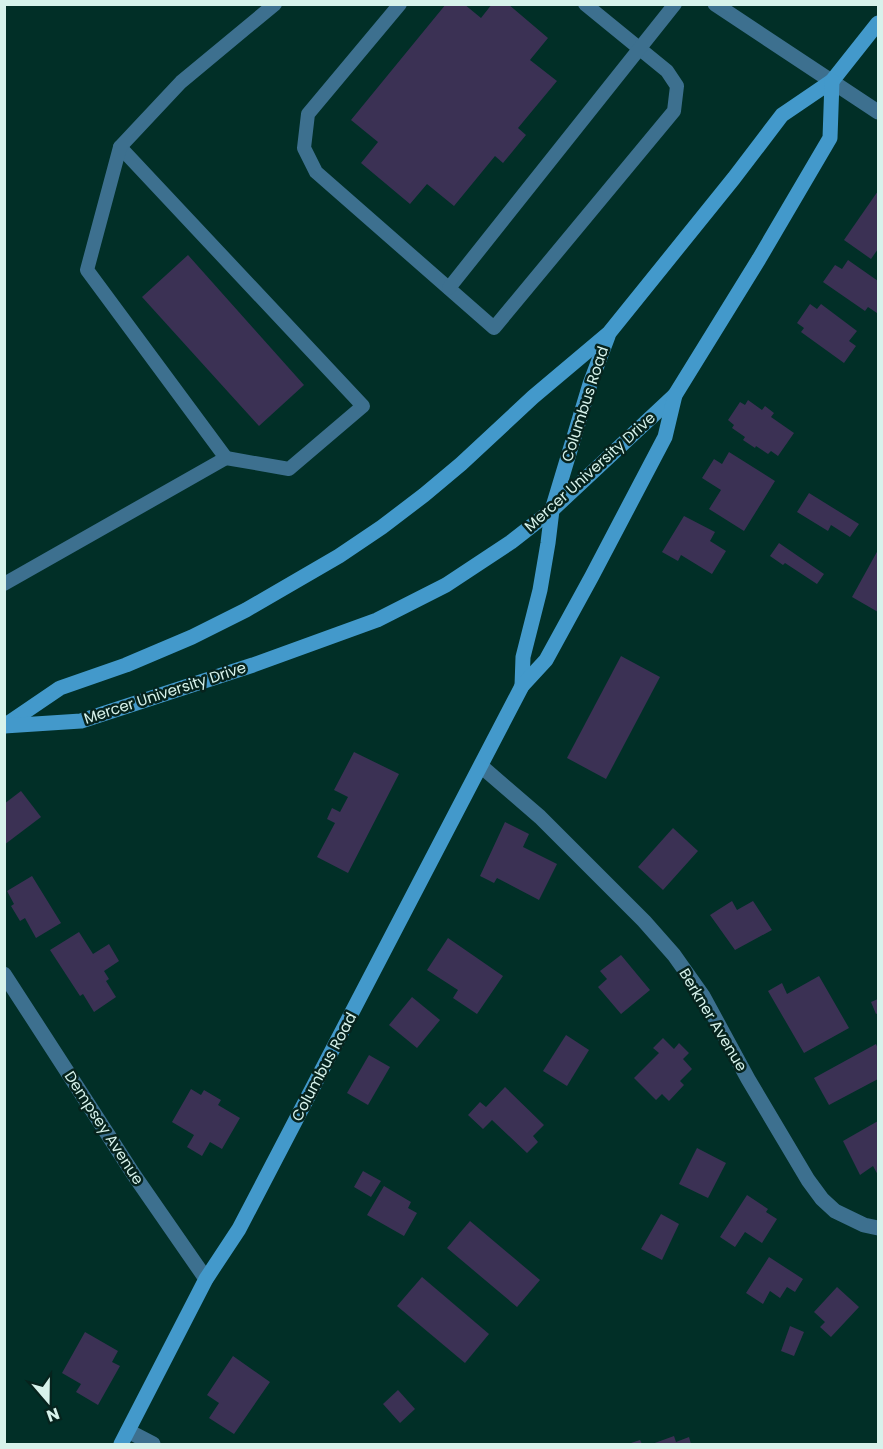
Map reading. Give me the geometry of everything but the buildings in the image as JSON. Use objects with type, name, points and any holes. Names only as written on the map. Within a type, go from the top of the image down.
[{"type":"main road","name":"Mercer University Drive","points":[[4,726],[60,688],[126,665],[192,637],[246,610],[339,556],[381,527],[454,470],[609,333],[782,114],[832,81],[879,23]]},
{"type":"main road","name":"Mercer University Drive","points":[[4,726],[81,721],[253,665],[377,620],[446,585],[505,546],[552,510],[675,395],[830,138],[832,81]]},
{"type":"main road","name":"Columbus Road","points":[[522,686],[523,657],[540,590],[552,510],[590,384],[609,333]]},
{"type":"main road","name":"Columbus Road","points":[[125,1438],[206,1279],[239,1229],[522,686],[546,660],[665,437],[675,395]]},
{"type":"street","points":[[715,4],[879,112]]},
{"type":"street","name":"Berkner Avenue","points":[[481,766],[540,817],[644,921],[674,955],[703,996],[748,1078],[808,1180],[822,1199],[835,1210],[864,1225],[879,1228]]},
{"type":"street","name":"Dempsey Avenue","points":[[4,974],[134,1175],[206,1279]]},
{"type":"street","points":[[125,1438],[153,1444]]},
{"type":"lane","points":[[226,458],[87,270],[120,147],[181,82],[275,4]]},
{"type":"lane","points":[[400,4],[308,114],[304,148],[316,172],[494,328],[674,111],[677,86],[667,71],[585,4]]},
{"type":"lane","points":[[449,288],[675,4]]},
{"type":"lane","points":[[4,584],[226,458],[289,469],[363,406],[120,147]]}]
